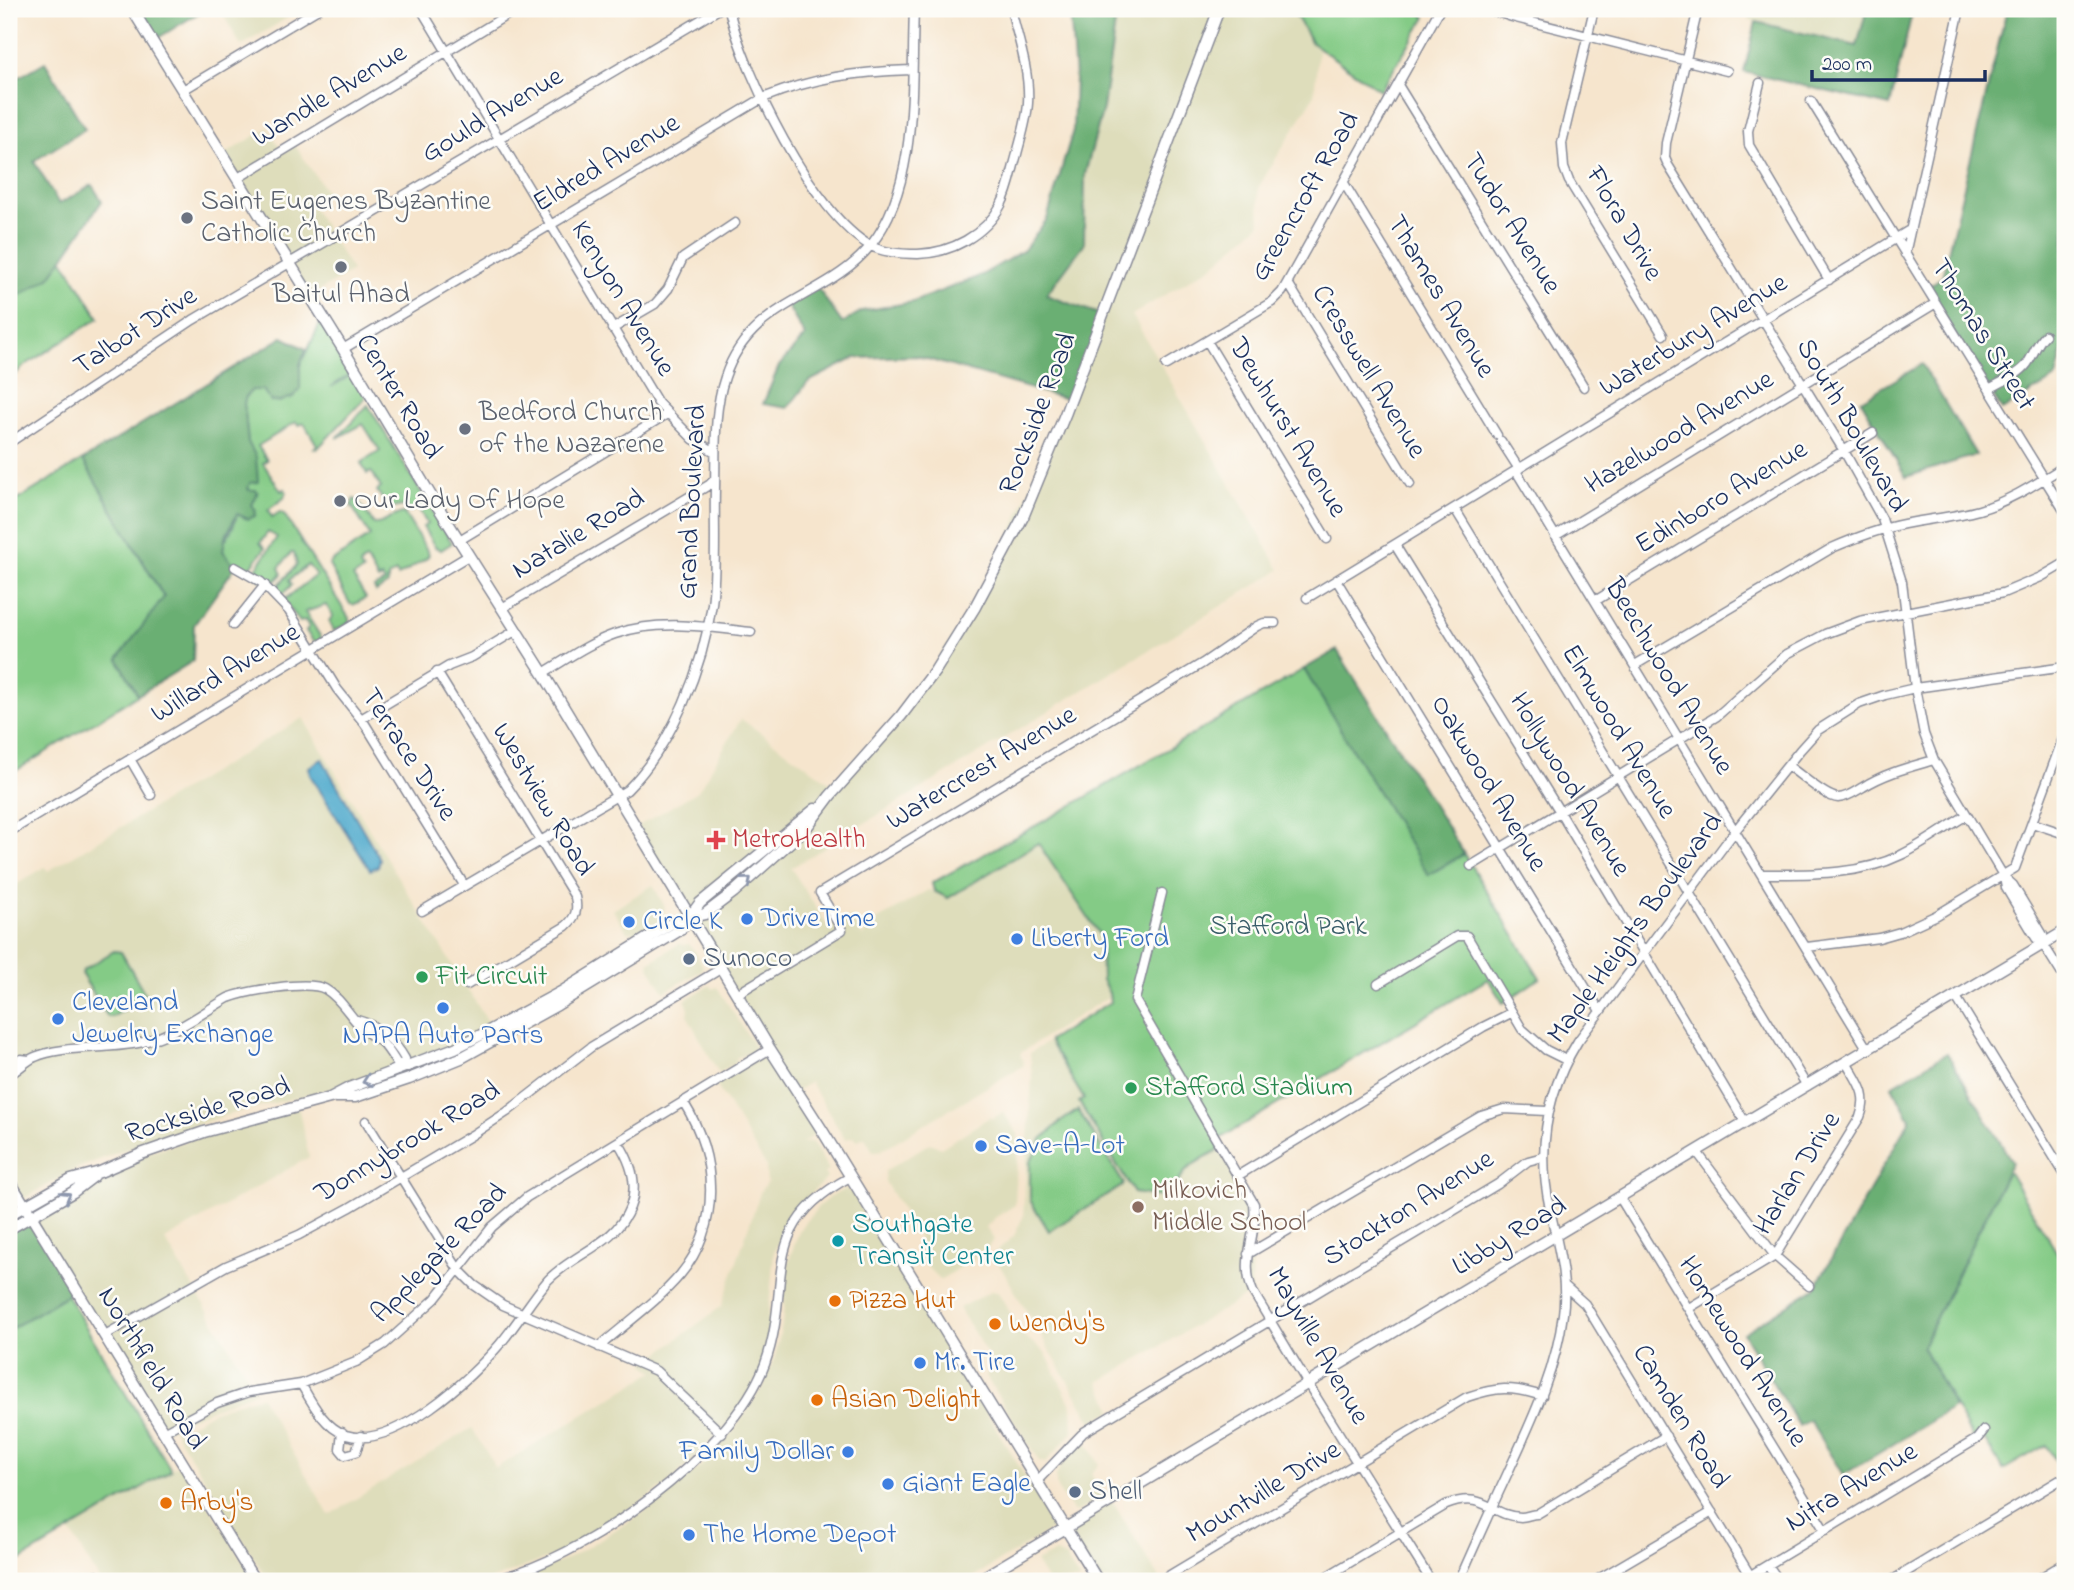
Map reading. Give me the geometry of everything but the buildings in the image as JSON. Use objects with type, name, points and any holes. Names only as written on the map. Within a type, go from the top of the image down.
[{"type":"main road","name":"Center Road","points":[[132,9],[291,263],[458,541],[543,673],[770,1049],[1098,1581]]},
{"type":"main road","name":"Rockside Road","points":[[331,1098],[349,1088],[488,1032],[561,992],[675,921],[705,914],[772,860],[806,828],[830,796],[901,716],[935,671],[1009,546],[1061,425],[1219,9]]},
{"type":"main road","name":"Rockside Road","points":[[9,1215],[71,1180],[100,1172],[204,1132],[331,1098],[355,1097],[461,1058],[513,1031],[680,930],[690,916]]},
{"type":"main road","name":"Libby Road","points":[[977,1581],[2065,931]]},
{"type":"main road","name":"Rockside Road","points":[[9,1229],[73,1192],[100,1172]]},
{"type":"main road","name":"Northfield Road","points":[[9,1180],[255,1581]]},
{"type":"street","points":[[183,90],[318,9]]},
{"type":"street","name":"Kenyon Avenue","points":[[421,9],[650,392],[667,414],[693,439],[715,452]]},
{"type":"street","name":"Wandle Avenue","points":[[238,178],[517,9]]},
{"type":"street","name":"Gould Avenue","points":[[291,263],[719,9]]},
{"type":"street","points":[[729,9],[763,98],[785,141],[817,191],[847,229],[871,246],[903,254],[940,251],[975,236],[995,216],[1007,188],[1028,103],[1023,59],[1011,9]]},
{"type":"street","name":"Grand Boulevard","points":[[422,911],[629,788],[673,724],[694,680],[713,590],[715,452],[718,405],[725,376],[738,350],[750,334],[778,309],[846,268],[871,246],[895,202],[908,149],[914,9]]},
{"type":"street","name":"Greencroft Road","points":[[1166,365],[1272,302],[1288,283],[1440,9]]},
{"type":"street","points":[[1488,9],[1727,71]]},
{"type":"street","name":"Flora Drive","points":[[1594,9],[1562,143],[1564,168],[1569,181],[1663,335]]},
{"type":"street","name":"South Boulevard","points":[[1698,9],[1665,158],[1762,321],[1844,451],[1886,528],[1902,582],[1915,688],[1924,734],[1934,760],[2004,877],[2013,884],[2043,935],[2043,944],[2065,979]]},
{"type":"street","points":[[1908,231],[1961,9]]},
{"type":"street","name":"Eldred Avenue","points":[[343,349],[763,98],[830,76],[862,71],[911,70]]},
{"type":"street","points":[[1760,83],[1748,131],[1749,145],[1829,280]]},
{"type":"street","name":"Tudor Avenue","points":[[1398,85],[1584,387]]},
{"type":"street","name":"Thomas Street","points":[[1811,101],[2065,512]]},
{"type":"street","name":"Thames Avenue","points":[[1344,183],[1499,438]]},
{"type":"street","points":[[612,329],[655,304],[668,289],[683,258],[735,223]]},
{"type":"street","name":"Waterbury Avenue","points":[[1307,598],[1908,231]]},
{"type":"street","name":"Thomas Street","points":[[1905,254],[1908,231]]},
{"type":"street","name":"Talbot Drive","points":[[9,443],[193,320],[291,263]]},
{"type":"street","name":"Cresswell Avenue","points":[[1288,283],[1410,484]]},
{"type":"street","name":"Hazelwood Avenue","points":[[1555,536],[1936,303]]},
{"type":"street","points":[[1989,389],[2022,369],[2045,335]]},
{"type":"street","name":"Dewhurst Avenue","points":[[1207,341],[1327,538]]},
{"type":"street","points":[[458,541],[667,414]]},
{"type":"street","name":"Edinboro Avenue","points":[[1595,601],[1873,433]]},
{"type":"street","name":"Beechwood Avenue","points":[[1499,438],[1555,536],[1868,1050]]},
{"type":"street","points":[[1635,665],[1832,548],[1886,528],[1978,510],[2012,498],[2065,466]]},
{"type":"street","name":"Natalie Road","points":[[502,608],[715,479]]},
{"type":"street","name":"Elmwood Avenue","points":[[1455,509],[1807,1086]]},
{"type":"street","name":"Hollywood Avenue","points":[[1395,545],[1560,812],[1745,1122]]},
{"type":"street","name":"Willard Avenue","points":[[9,832],[468,556]]},
{"type":"street","points":[[1471,866],[1717,716],[1779,661],[1803,645],[1841,627],[2003,593],[2042,577],[2065,563]]},
{"type":"street","name":"Terrace Drive","points":[[235,568],[265,585],[289,611],[337,689],[361,719],[464,886]]},
{"type":"street","name":"Oakwood Avenue","points":[[1337,581],[1600,1011]]},
{"type":"street","points":[[233,625],[265,585]]},
{"type":"street","name":"Watercrest Avenue","points":[[737,994],[842,930],[820,893],[1203,663],[1257,626],[1275,623]]},
{"type":"street","points":[[543,673],[587,646],[632,629],[673,625],[751,632]]},
{"type":"street","points":[[361,719],[438,672],[472,657],[515,631]]},
{"type":"street","name":"Maple Heights Boulevard","points":[[1459,1581],[1542,1396],[1563,1316],[1566,1286],[1550,1209],[1543,1157],[1547,1111],[1566,1060],[1735,831],[1818,730],[1859,704],[1915,688],[2065,667]]},
{"type":"street","name":"Westview Road","points":[[438,672],[575,897],[576,913],[566,926],[467,985]]},
{"type":"street","points":[[1807,947],[1879,938],[1900,932],[1920,924],[2004,877],[2015,868],[2062,754],[2065,733]]},
{"type":"street","points":[[130,759],[151,795]]},
{"type":"street","points":[[1788,765],[1827,794],[1838,798],[1901,769],[1934,760]]},
{"type":"street","points":[[1762,874],[1822,874],[1863,868],[1901,855],[1967,816]]},
{"type":"street","points":[[2032,823],[2065,834]]},
{"type":"street","name":"Mayville Avenue","points":[[1162,893],[1135,1000],[1254,1204],[1247,1277],[1308,1384],[1431,1581]]},
{"type":"street","points":[[1378,984],[1457,936],[1467,936],[1511,1013],[1530,1038],[1566,1060]]},
{"type":"street","name":"Donnybrook Road","points":[[105,1335],[226,1266],[320,1224],[401,1177],[507,1112],[591,1047],[722,968]]},
{"type":"street","points":[[9,1075],[39,1055],[58,1051],[113,1048],[148,1041],[181,1026],[228,998],[262,989],[315,986],[324,988],[357,1020],[361,1028],[382,1043],[397,1063],[404,1066],[409,1079]]},
{"type":"street","points":[[1956,997],[2065,1175]]},
{"type":"street","points":[[1238,1175],[1483,1027],[1511,1013]]},
{"type":"street","name":"Applegate Road","points":[[163,1432],[198,1411],[232,1397],[302,1384],[356,1362],[385,1344],[435,1299],[492,1227],[527,1197],[770,1049]]},
{"type":"street","points":[[9,1065],[21,1059],[29,1060]]},
{"type":"street","name":"Harlan Drive","points":[[1689,1308],[1775,1256],[1865,1105],[1864,1094],[1847,1063]]},
{"type":"street","points":[[599,1347],[681,1273],[696,1250],[704,1231],[711,1196],[709,1168],[697,1125],[684,1103]]},
{"type":"street","points":[[1248,1254],[1481,1116],[1504,1109],[1547,1111]]},
{"type":"street","points":[[366,1121],[458,1269],[488,1296],[503,1306],[656,1371],[722,1434]]},
{"type":"street","points":[[302,1384],[319,1414],[342,1432],[361,1436],[396,1428],[453,1393],[498,1346],[550,1279],[569,1263],[609,1238],[627,1214],[634,1184],[627,1158],[618,1142]]},
{"type":"street","points":[[1697,1152],[1775,1256],[1809,1286]]},
{"type":"street","name":"Stockton Avenue","points":[[1037,1481],[1083,1433],[1497,1184],[1528,1161],[1543,1157]]},
{"type":"street","points":[[488,1581],[524,1571],[552,1558],[620,1519],[667,1485],[722,1434],[738,1412],[764,1365],[776,1313],[780,1263],[793,1227],[819,1196],[850,1177]]},
{"type":"street","name":"Homewood Avenue","points":[[1620,1198],[1825,1531]]},
{"type":"street","name":"Camden Road","points":[[1566,1286],[1585,1304],[1750,1575]]},
{"type":"street","name":"Mountville Drive","points":[[1160,1581],[1466,1397],[1505,1387],[1542,1396]]},
{"type":"street","name":"Nitra Avenue","points":[[1741,1581],[1977,1440],[1984,1430]]},
{"type":"street","points":[[342,1432],[340,1449],[349,1455],[359,1448],[361,1436]]},
{"type":"street","points":[[1319,1581],[1446,1505],[1460,1500],[1473,1499],[1520,1517],[1537,1514],[1666,1436]]},
{"type":"street","points":[[1891,1581],[2065,1477]]},
{"type":"street","points":[[1595,1581],[1712,1512]]},
{"type":"street","points":[[2035,1581],[2065,1563]]},
{"type":"street","points":[[1769,1564],[1779,1581]]},
{"type":"street","points":[[84,1581],[95,1575]]},
{"type":"shaded area","points":[[201,9],[302,9],[241,46],[223,14]]},
{"type":"shaded area","points":[[1117,9],[1293,9],[1318,51],[1314,96],[1258,188],[1260,224],[1212,266],[1132,315],[1280,570],[791,868],[828,927],[852,917],[863,937],[867,927],[928,890],[948,898],[1038,843],[1101,937],[1102,980],[1109,993],[1108,997],[1020,1053],[1024,1065],[878,1152],[873,1152],[865,1137],[858,1140],[853,1137],[845,1139],[810,1082],[797,1090],[822,1130],[802,1143],[812,1142],[829,1170],[824,1173],[827,1178],[796,1208],[774,1252],[768,1319],[774,1321],[764,1365],[738,1412],[667,1485],[562,1553],[488,1581],[268,1581],[172,1427],[163,1432],[31,1216],[128,1159],[298,1106],[309,1157],[165,1240],[256,1391],[182,1421],[186,1427],[234,1403],[261,1397],[329,1515],[472,1428],[496,1468],[655,1371],[644,1364],[722,1306],[761,1190],[767,1183],[766,1166],[715,1083],[770,1049],[637,827],[698,791],[741,719],[838,788],[901,716],[995,572],[1102,315],[1045,295],[1084,244],[1085,174],[1103,108]]},
{"type":"shaded area","points":[[1751,9],[1867,9],[1858,46],[1756,22],[1748,19]]},
{"type":"shaded area","points":[[268,128],[282,151],[294,144],[328,194],[311,205],[352,271],[311,296],[224,155]]},
{"type":"shaded area","points":[[303,718],[491,1027],[458,1043],[353,1083],[223,1116],[147,1141],[78,1168],[9,1207],[9,889],[45,867],[48,871]]},
{"type":"shaded area","points":[[653,885],[665,907],[662,919],[636,936],[633,931],[628,933],[613,910]]},
{"type":"shaded area","points":[[680,943],[689,944],[703,967],[701,971],[664,992],[649,967],[650,962]]},
{"type":"shaded area","points":[[710,985],[712,989],[717,987],[755,1047],[751,1052],[736,1058],[737,1061],[719,1073],[688,1017],[689,1008],[685,1000]]},
{"type":"shaded area","name":"Milkovich Middle School","points":[[1127,992],[1252,1203],[1251,1293],[1099,1382],[1113,1410],[1092,1422],[993,1254],[1014,1236],[1023,1217],[1032,1077],[1030,1053]]},
{"type":"shaded area","points":[[1003,1112],[1018,1134],[1015,1205],[986,1227],[994,1240],[984,1251],[940,1280],[924,1264],[918,1235],[885,1182],[885,1171],[930,1143],[941,1148],[990,1117],[992,1119]]},
{"type":"shaded area","points":[[846,1189],[853,1193],[1036,1494],[1053,1523],[1052,1529],[967,1581],[516,1581],[569,1558],[643,1513],[700,1467],[735,1430],[764,1385],[775,1356],[782,1326],[788,1263],[799,1231],[818,1207],[831,1196]]},
{"type":"shaded area","points":[[991,1291],[998,1292],[1024,1336],[1045,1352],[1072,1407],[1073,1432],[1045,1463],[1039,1461],[985,1375],[996,1369],[959,1308]]},
{"type":"shaded area","points":[[1085,1440],[1099,1464],[1091,1474],[1103,1496],[1075,1513],[1060,1493],[1056,1476],[1060,1467]]},
{"type":"shaded area","points":[[182,1462],[255,1581],[100,1581],[70,1531]]},
{"type":"shaded area","points":[[1112,1501],[1161,1581],[1098,1581],[1066,1528]]},
{"type":"shaded area","points":[[1055,1553],[1065,1557],[1080,1581],[1047,1581],[1035,1562]]},
{"type":"green space","points":[[132,9],[201,9],[202,11],[153,41]]},
{"type":"green space","points":[[1070,9],[1117,9],[1103,108],[1085,174],[1084,244],[1046,295],[1102,315],[1070,400],[917,356],[855,358],[808,382],[788,408],[763,404],[779,366],[805,336],[787,305],[817,287],[842,323],[862,311],[913,302],[980,276],[1024,250],[1047,219],[1073,130],[1075,78]]},
{"type":"green space","points":[[1292,9],[1415,9],[1426,17],[1380,90],[1312,43]]},
{"type":"green space","points":[[1867,9],[1913,9],[1890,106],[1744,72],[1756,22],[1857,46]]},
{"type":"green space","points":[[2007,9],[2050,9],[2065,12],[2065,341],[2056,378],[2002,410],[1926,288],[1942,277]]},
{"type":"green space","points":[[45,62],[85,129],[34,161],[59,204],[92,185],[102,201],[50,277],[20,295],[9,276],[9,83]]},
{"type":"green space","points":[[62,258],[99,318],[24,366],[9,381],[9,276],[19,295],[50,277]]},
{"type":"green space","points":[[321,322],[352,373],[331,387],[353,374],[365,393],[365,398],[317,449],[314,448],[317,445],[304,423],[299,425],[296,422],[258,446],[267,460],[263,463],[281,491],[285,489],[286,492],[284,498],[268,510],[272,517],[280,512],[284,514],[349,618],[349,623],[334,631],[329,621],[333,616],[326,605],[305,612],[322,639],[318,642],[313,641],[306,631],[309,627],[305,620],[300,622],[284,600],[316,575],[308,565],[289,580],[292,585],[280,596],[274,590],[297,565],[294,553],[291,553],[279,568],[282,574],[270,586],[253,574],[277,537],[268,532],[260,543],[265,548],[248,571],[234,563],[222,551],[237,514],[245,518],[256,497],[248,488],[256,463],[248,442],[244,403],[246,396],[252,390],[263,390],[271,401],[300,365]]},
{"type":"green space","points":[[283,337],[306,349],[300,365],[300,389],[291,399],[279,402],[271,401],[263,390],[252,390],[246,396],[244,403],[248,442],[256,457],[258,482],[250,483],[248,488],[258,492],[252,505],[256,510],[255,516],[248,519],[237,514],[225,538],[223,551],[235,567],[194,625],[193,661],[138,695],[118,659],[164,597],[83,460]]},
{"type":"green space","points":[[1922,364],[1976,455],[1906,477],[1861,400]]},
{"type":"green space","points":[[368,405],[452,543],[441,550],[435,547],[423,527],[427,524],[418,508],[411,511],[403,506],[389,509],[377,491],[381,488],[373,474],[367,474],[361,463],[380,451],[363,424],[337,438]]},
{"type":"green space","points":[[83,460],[164,598],[118,659],[138,695],[9,775],[9,505]]},
{"type":"green space","points":[[354,499],[374,524],[404,513],[429,554],[427,558],[398,576],[396,572],[388,577],[388,584],[376,592],[374,588],[385,582],[382,578],[378,580],[367,560],[362,562],[360,566],[363,571],[353,577],[366,598],[353,605],[329,565],[370,536],[351,505]]},
{"type":"green space","points":[[1337,650],[1464,854],[1428,875],[1304,669]]},
{"type":"green space","name":"Stafford Park","points":[[1304,669],[1429,875],[1464,854],[1540,978],[1503,1003],[1488,979],[1216,1141],[1220,1149],[1185,1172],[1174,1196],[1134,1193],[1079,1102],[1084,1099],[1049,1041],[1110,1002],[1109,993],[1102,980],[1101,937],[1038,843],[948,898],[934,891],[932,883],[1064,810]]},
{"type":"green space","points":[[114,951],[121,952],[145,994],[143,998],[108,1017],[82,975],[83,970]]},
{"type":"green space","points":[[1947,1053],[2012,1162],[1922,1346],[1954,1407],[1843,1475],[1809,1420],[1799,1426],[1743,1333],[1815,1288],[1910,1119],[1892,1086]]},
{"type":"green space","points":[[1078,1110],[1123,1183],[1049,1231],[1030,1200],[1030,1162],[1042,1139]]},
{"type":"green space","points":[[2008,1171],[2065,1266],[2065,1475],[2046,1445],[2003,1470],[1981,1434],[1974,1441],[1922,1346]]},
{"type":"green space","points":[[31,1216],[76,1289],[9,1330],[9,1229]]},
{"type":"green space","points":[[67,1295],[171,1470],[9,1567],[9,1330]]},
{"type":"water","points":[[322,759],[380,859],[378,866],[370,870],[310,775],[309,767]]},
{"type":"place","name":"Saint Eugenes Byzantine Catholic Church","points":[[187,218]]},
{"type":"place","name":"Baitul Ahad","points":[[341,267]]},
{"type":"place","name":"Bedford Church of the Nazarene","points":[[465,429]]},
{"type":"place","name":"Our Lady Of Hope","points":[[340,501]]},
{"type":"place","name":"MetroHealth","points":[[716,840]]},
{"type":"place","name":"DriveTime","points":[[747,919]]},
{"type":"place","name":"Circle K","points":[[629,922]]},
{"type":"place","name":"Liberty Ford","points":[[1017,939]]},
{"type":"place","name":"Sunoco","points":[[689,959]]},
{"type":"place","name":"Fit Circuit","points":[[422,977]]},
{"type":"place","name":"NAPA Auto Parts","points":[[443,1008]]},
{"type":"place","name":"Cleveland Jewelry Exchange","points":[[58,1019]]},
{"type":"place","name":"Stafford Stadium","points":[[1131,1088]]},
{"type":"place","name":"Save-A-Lot","points":[[981,1146]]},
{"type":"place","name":"Milkovich Middle School","points":[[1138,1207]]},
{"type":"place","name":"Southgate Transit Center","points":[[838,1241]]},
{"type":"place","name":"Pizza Hut","points":[[835,1301]]},
{"type":"place","name":"Wendy's","points":[[995,1324]]},
{"type":"place","name":"Mr. Tire","points":[[920,1363]]},
{"type":"place","name":"Asian Delight","points":[[817,1400]]},
{"type":"place","name":"Family Dollar","points":[[848,1452]]},
{"type":"place","name":"Giant Eagle","points":[[888,1484]]},
{"type":"place","name":"Shell","points":[[1075,1492]]},
{"type":"place","name":"Arby's","points":[[166,1503]]},
{"type":"place","name":"The Home Depot","points":[[689,1535]]}]
